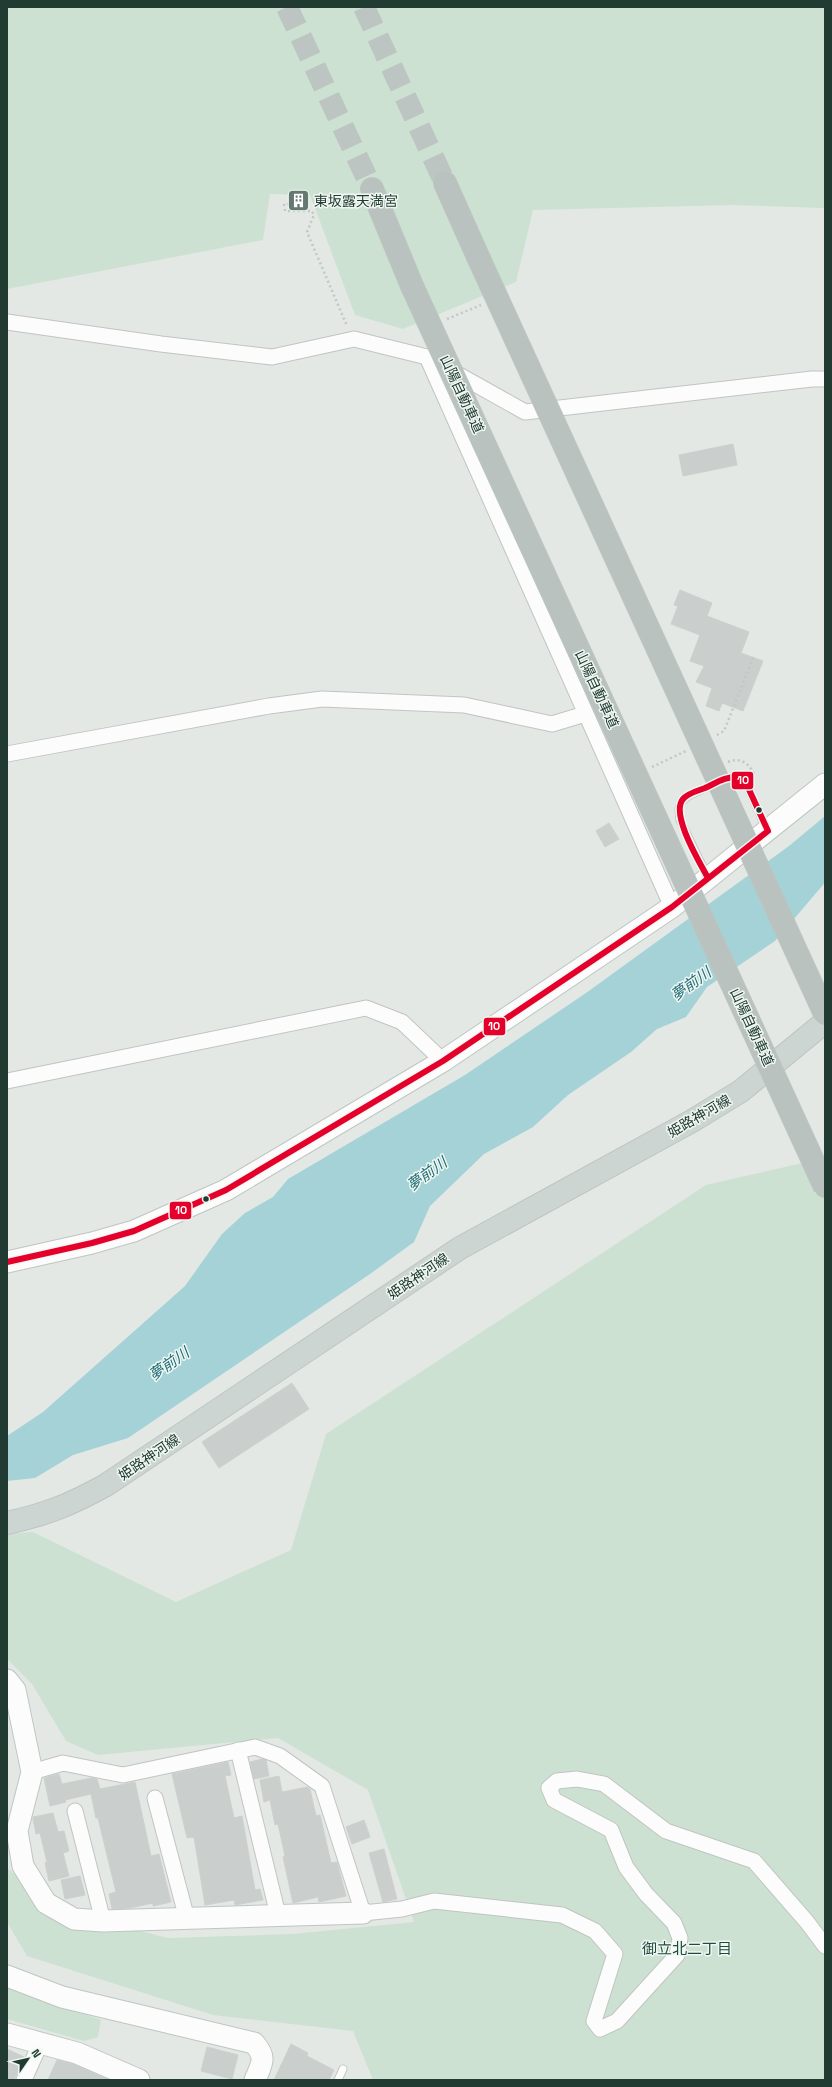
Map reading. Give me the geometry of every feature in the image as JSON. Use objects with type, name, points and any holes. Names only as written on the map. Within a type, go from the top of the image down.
[{"type":"highway","points":[[445,183],[825,1014]]},
{"type":"highway","name":"山陽自動車道","points":[[372,189],[412,286],[825,1187]]},
{"type":"main road","name":"姫路神河線","points":[[7,1522],[40,1515],[74,1503],[106,1485],[460,1248],[692,1121],[741,1091],[825,1022]]},
{"type":"street","points":[[7,322],[161,344],[272,357],[354,340],[427,357],[525,412],[812,379],[825,379]]},
{"type":"street","points":[[427,357],[672,907]]},
{"type":"street","points":[[7,754],[269,706],[322,699],[464,706],[552,724],[585,714]]},
{"type":"street","points":[[7,1262],[134,1231],[176,1214],[226,1190],[442,1061],[672,907],[825,784]]},
{"type":"street","points":[[7,1081],[366,1008],[402,1022],[442,1061]]},
{"type":"street","points":[[7,1680],[15,1690],[32,1772],[17,1831],[24,1866],[46,1903],[74,1919],[103,1921],[363,1913],[402,1909],[434,1901],[562,1915],[595,1931],[615,1954],[594,2021],[600,2029],[617,2021],[677,1955],[680,1938],[674,1923],[646,1894],[626,1867],[610,1830],[554,1800],[549,1788],[557,1781],[577,1779],[604,1784],[666,1830],[754,1861],[807,1922],[825,1946]]},
{"type":"street","points":[[32,1772],[63,1763],[123,1775],[255,1747],[280,1756],[322,1786],[363,1913]]},
{"type":"street","points":[[238,1750],[278,1915]]},
{"type":"street","points":[[156,1798],[187,1919]]},
{"type":"street","points":[[75,1811],[103,1921]]},
{"type":"street","points":[[7,1976],[62,1997],[254,2043],[261,2050],[264,2060],[255,2080]]},
{"type":"street","points":[[7,2034],[77,2053],[129,2078]]},
{"type":"street","points":[[24,2080],[40,2044]]},
{"type":"lane","points":[[708,878],[680,820],[679,809],[684,798],[725,779],[739,778],[746,783],[768,831]]},
{"type":"lane","points":[[338,2080],[344,2069]]},
{"type":"path","points":[[289,204],[284,204],[284,211],[312,211],[314,215],[307,232]]},
{"type":"path","points":[[725,763],[736,760],[743,761],[747,764],[756,778]]},
{"type":"green space","points":[[7,7],[825,7],[825,210],[823,208],[733,205],[533,210],[516,282],[403,329],[355,315],[310,195],[270,194],[263,240],[7,289]]},
{"type":"green space","points":[[825,1158],[825,2080],[373,2080],[353,2031],[213,2015],[27,1956],[7,1922],[7,1868],[61,1911],[168,1938],[292,1934],[414,1922],[368,1790],[278,1738],[98,1755],[66,1741],[32,1684],[7,1659],[7,1534],[33,1532],[176,1602],[291,1550],[326,1434],[706,1185]]},
{"type":"green space","points":[[7,1986],[101,2020],[98,2037],[84,2041],[7,2019]]},
{"type":"water","name":"夢前川","points":[[825,816],[825,881],[775,941],[707,987],[686,1017],[657,1029],[631,1052],[568,1095],[533,1127],[484,1154],[430,1206],[414,1242],[370,1274],[128,1438],[73,1455],[35,1478],[7,1481],[7,1436],[43,1412],[185,1286],[222,1234],[245,1213],[273,1197],[288,1179],[465,1075],[586,993],[789,846]]},
{"type":"building","points":[[733,444],[737,465],[683,476],[679,455]]},
{"type":"building","points":[[680,590],[712,603],[707,616],[749,632],[741,653],[763,661],[743,711],[722,703],[719,711],[706,706],[712,688],[696,682],[704,666],[690,661],[700,635],[671,624],[678,606],[674,605]]},
{"type":"building","points":[[609,823],[619,839],[605,847],[596,831]]},
{"type":"building","points":[[292,1383],[309,1409],[219,1468],[202,1442]]},
{"type":"building","points":[[262,1759],[266,1760],[269,1776],[254,1779],[250,1762]]},
{"type":"building","points":[[228,1762],[231,1775],[225,1776],[234,1818],[242,1816],[255,1890],[260,1889],[263,1900],[235,1905],[234,1900],[205,1905],[194,1837],[187,1838],[172,1774]]},
{"type":"building","points":[[59,1774],[62,1784],[91,1778],[97,1779],[100,1789],[135,1782],[151,1856],[159,1854],[171,1902],[153,1906],[153,1903],[130,1908],[112,1909],[109,1894],[116,1892],[91,1794],[65,1800],[66,1802],[50,1806],[44,1778]]},
{"type":"building","points":[[279,1776],[282,1792],[307,1787],[310,1789],[316,1816],[320,1815],[331,1863],[337,1862],[346,1896],[319,1902],[318,1897],[293,1903],[283,1857],[285,1856],[278,1824],[275,1825],[270,1800],[264,1802],[260,1780]]},
{"type":"building","points":[[53,1813],[58,1832],[64,1831],[69,1851],[63,1853],[69,1876],[49,1881],[45,1863],[47,1862],[40,1833],[36,1834],[33,1817]]},
{"type":"building","points":[[364,1820],[370,1837],[352,1844],[346,1827]]},
{"type":"building","points":[[384,1849],[397,1899],[383,1902],[369,1853]]},
{"type":"building","points":[[80,1876],[85,1895],[65,1899],[61,1880]]},
{"type":"building","points":[[291,2044],[308,2053],[307,2056],[334,2070],[329,2080],[274,2080]]},
{"type":"building","points":[[207,2047],[238,2055],[232,2079],[201,2071]]},
{"type":"building","points":[[7,2049],[24,2057],[14,2080],[7,2080]]},
{"type":"building","points":[[57,2060],[73,2064],[109,2080],[48,2080]]},
{"type":"tunnel","points":[[287,7],[372,189]]},
{"type":"tunnel","points":[[364,7],[445,183]]},
{"type":"transit line","name":"10","points":[[7,1262],[92,1243],[134,1231],[226,1190],[443,1061],[672,907],[768,831],[746,783],[739,777],[725,779],[690,794],[683,799],[680,806],[680,816],[683,827],[708,878]]},
{"type":"place","name":"東坂露天満宮","points":[[298,201]]},
{"type":"district","name":"御立北二丁目","points":[[687,1949]]}]
